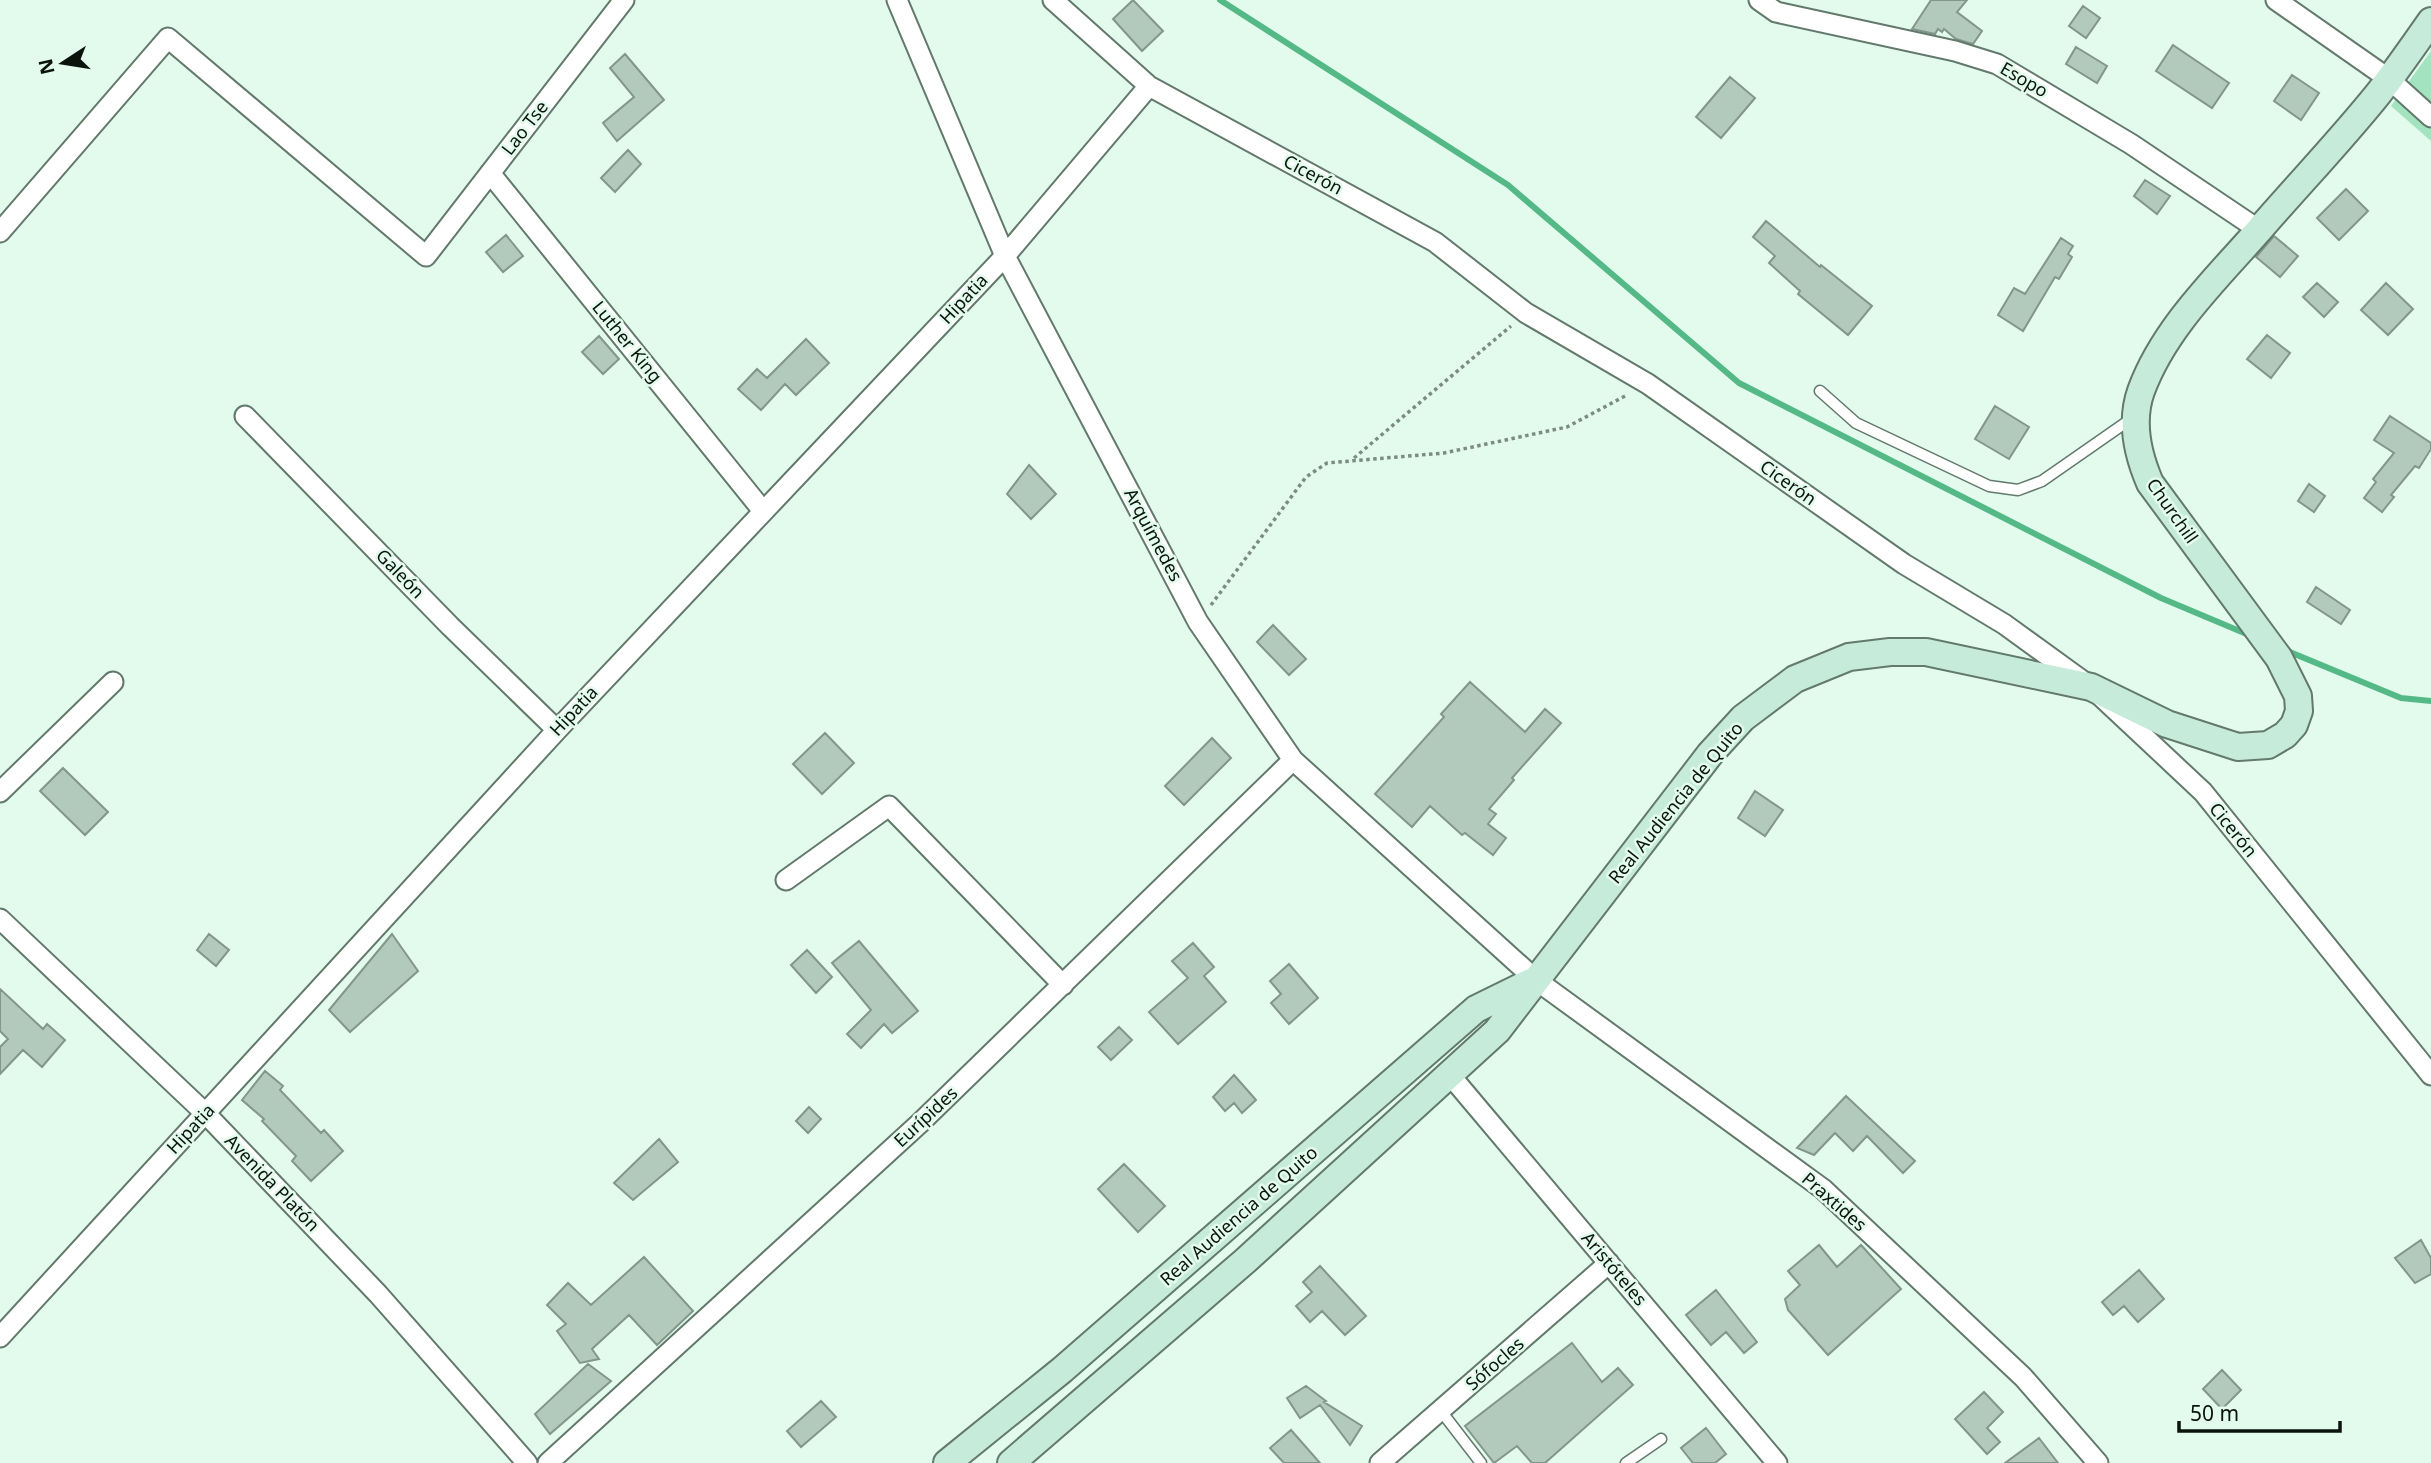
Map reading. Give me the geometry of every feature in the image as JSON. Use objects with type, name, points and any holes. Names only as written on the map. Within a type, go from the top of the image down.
[{"type":"main road","name":"Churchill","points":[[2091,687],[2167,724],[2238,747],[2268,744],[2285,735],[2294,725],[2299,711],[2298,696],[2279,658],[2150,483],[2136,440],[2135,417],[2141,391],[2156,359],[2186,313],[2389,79],[2431,20]]},
{"type":"main road","name":"Real Audiencia de Quito","points":[[1010,1463],[1245,1261],[1497,1031],[1710,754],[1744,718],[1795,679],[1849,657],[1890,652],[1926,652],[2091,687]]},
{"type":"main road","name":"Real Audiencia de Quito","points":[[947,1463],[1062,1370],[1476,1009],[1536,980]]},
{"type":"street","name":"Lao Tse","points":[[0,232],[168,38],[426,256],[624,0]]},
{"type":"street","name":"Arquímedes","points":[[897,0],[1005,256],[1198,622],[1293,760],[1536,980]]},
{"type":"street","name":"Cicerón","points":[[1054,0],[1149,86],[1435,242],[1526,313],[1648,384],[1904,564],[2004,624],[2091,687],[2203,792],[2431,1075]]},
{"type":"street","name":"Esopo","points":[[1759,0],[1776,12],[1955,51],[1997,64],[2131,144],[2259,230]]},
{"type":"street","points":[[2276,0],[2389,79],[2431,117]]},
{"type":"street","name":"Hipatia","points":[[0,1336],[557,730],[1005,256],[1149,86]]},
{"type":"street","name":"Luther King","points":[[490,173],[763,511]]},
{"type":"street","name":"Galeón","points":[[246,416],[450,626],[557,730]]},
{"type":"street","points":[[0,792],[113,682]]},
{"type":"street","name":"Eurípides","points":[[548,1463],[910,1133],[1293,760]]},
{"type":"street","points":[[786,880],[889,806],[1063,985]]},
{"type":"street","name":"Avenida Platón","points":[[2,925],[205,1113],[378,1294],[527,1463]]},
{"type":"street","name":"Praxtides","points":[[1536,980],[1823,1189],[2023,1377],[2098,1463]]},
{"type":"street","name":"Aristóteles","points":[[1450,1075],[1777,1463]]},
{"type":"street","name":"Sófocles","points":[[1380,1463],[1609,1263]]},
{"type":"lane","points":[[1820,391],[1856,423],[1990,486],[2018,490],[2042,481],[2135,417]]},
{"type":"lane","points":[[1441,1411],[1481,1463]]},
{"type":"lane","points":[[1626,1463],[1661,1439]]},
{"type":"path","points":[[1352,460],[1526,313]]},
{"type":"path","points":[[1198,622],[1306,477],[1327,463],[1444,453],[1567,427],[1648,384]]},
{"type":"green space","points":[[2431,51],[2431,141],[2391,106]]},
{"type":"building","points":[[1133,0],[1163,31],[1142,51],[1113,19]]},
{"type":"building","points":[[1931,0],[1967,0],[1957,12],[1982,31],[1973,44],[1956,39],[1944,29],[1942,32],[1938,29],[1935,34],[1912,29]]},
{"type":"building","points":[[2083,6],[2100,18],[2086,38],[2069,26]]},
{"type":"building","points":[[2173,45],[2229,83],[2212,108],[2156,71]]},
{"type":"building","points":[[2076,47],[2107,66],[2097,83],[2066,64]]},
{"type":"building","points":[[625,54],[664,100],[617,141],[603,123],[634,97],[610,68]]},
{"type":"building","points":[[2292,75],[2319,93],[2301,120],[2274,101]]},
{"type":"building","points":[[1730,77],[1755,98],[1721,138],[1696,117]]},
{"type":"building","points":[[628,150],[641,164],[615,192],[601,178]]},
{"type":"building","points":[[2145,180],[2170,196],[2157,214],[2134,196]]},
{"type":"building","points":[[2346,189],[2368,211],[2339,240],[2317,218]]},
{"type":"building","points":[[1766,221],[1820,267],[1821,265],[1872,306],[1848,335],[1798,294],[1800,291],[1769,263],[1775,256],[1753,237]]},
{"type":"building","points":[[506,235],[523,256],[503,272],[486,252]]},
{"type":"building","points":[[2274,236],[2298,256],[2280,277],[2256,257]]},
{"type":"building","points":[[2061,238],[2073,246],[2068,254],[2072,257],[2059,279],[2055,277],[2023,331],[1998,315],[2014,288],[2025,294]]},
{"type":"building","points":[[2317,283],[2338,302],[2324,317],[2303,297]]},
{"type":"building","points":[[2386,283],[2413,309],[2388,335],[2361,310]]},
{"type":"building","points":[[2267,335],[2290,353],[2271,378],[2247,359]]},
{"type":"building","points":[[599,336],[619,359],[603,374],[582,352]]},
{"type":"building","points":[[806,339],[829,363],[796,395],[785,384],[761,410],[738,389],[757,369],[767,378]]},
{"type":"building","points":[[1995,406],[2029,427],[2009,459],[1975,439]]},
{"type":"building","points":[[2390,416],[2431,443],[2431,449],[2419,468],[2415,466],[2391,495],[2394,497],[2382,512],[2364,498],[2376,482],[2373,479],[2394,453],[2374,440]]},
{"type":"building","points":[[1029,465],[1056,494],[1031,519],[1007,494]]},
{"type":"building","points":[[2309,484],[2325,496],[2314,512],[2298,501]]},
{"type":"building","points":[[2316,587],[2350,610],[2341,624],[2307,602]]},
{"type":"building","points":[[1273,625],[1306,659],[1289,675],[1257,642]]},
{"type":"building","points":[[1470,682],[1525,732],[1545,709],[1561,723],[1512,778],[1514,780],[1489,809],[1496,814],[1488,824],[1506,838],[1493,855],[1465,833],[1462,835],[1430,806],[1412,827],[1375,794],[1444,717],[1441,714]]},
{"type":"building","points":[[825,733],[854,763],[822,794],[793,764]]},
{"type":"building","points":[[1212,738],[1231,758],[1184,805],[1165,786]]},
{"type":"building","points":[[63,768],[108,812],[85,835],[40,791]]},
{"type":"building","points":[[1755,791],[1783,810],[1765,836],[1738,818]]},
{"type":"building","points":[[209,934],[229,950],[216,966],[197,950]]},
{"type":"building","points":[[392,934],[418,971],[350,1032],[329,1010]]},
{"type":"building","points":[[859,941],[918,1011],[892,1033],[884,1024],[861,1048],[847,1034],[871,1010],[832,963]]},
{"type":"building","points":[[1193,943],[1214,967],[1204,976],[1226,1002],[1178,1044],[1149,1012],[1188,978],[1172,961]]},
{"type":"building","points":[[807,950],[832,977],[816,993],[791,965]]},
{"type":"building","points":[[1289,964],[1318,998],[1289,1024],[1271,1003],[1281,994],[1270,981]]},
{"type":"building","points":[[0,989],[43,1029],[47,1024],[65,1040],[42,1067],[23,1050],[0,1074],[0,1047],[8,1039],[0,1031]]},
{"type":"building","points":[[1119,1027],[1132,1040],[1111,1060],[1098,1047]]},
{"type":"building","points":[[265,1071],[283,1086],[280,1090],[321,1133],[324,1130],[343,1151],[311,1181],[292,1161],[296,1156],[262,1121],[264,1119],[242,1100]]},
{"type":"building","points":[[1234,1075],[1256,1100],[1242,1113],[1234,1103],[1225,1111],[1213,1097]]},
{"type":"building","points":[[1846,1096],[1915,1161],[1903,1173],[1867,1136],[1853,1151],[1835,1133],[1814,1155],[1797,1148]]},
{"type":"building","points":[[809,1107],[821,1119],[808,1133],[796,1121]]},
{"type":"building","points":[[659,1139],[678,1162],[633,1200],[614,1183]]},
{"type":"building","points":[[1124,1164],[1165,1206],[1138,1232],[1098,1189]]},
{"type":"building","points":[[2421,1240],[2431,1258],[2431,1274],[2415,1283],[2395,1258]]},
{"type":"building","points":[[1819,1245],[1837,1267],[1861,1245],[1901,1289],[1828,1355],[1788,1310],[1785,1299],[1800,1285],[1788,1271]]},
{"type":"building","points":[[644,1257],[693,1311],[657,1345],[629,1315],[592,1349],[599,1359],[580,1363],[557,1331],[566,1324],[547,1305],[568,1283],[591,1305]]},
{"type":"building","points":[[1320,1266],[1366,1316],[1345,1335],[1322,1311],[1310,1322],[1296,1306],[1312,1292],[1303,1282]]},
{"type":"building","points":[[2139,1270],[2164,1299],[2138,1322],[2124,1306],[2113,1315],[2102,1302]]},
{"type":"building","points":[[1716,1290],[1757,1342],[1744,1353],[1726,1332],[1711,1345],[1686,1315]]},
{"type":"building","points":[[1572,1343],[1602,1382],[1618,1368],[1633,1385],[1545,1463],[1532,1463],[1517,1446],[1494,1463],[1465,1426]]},
{"type":"building","points":[[588,1364],[611,1381],[550,1434],[535,1414]]},
{"type":"building","points":[[2222,1370],[2241,1390],[2222,1409],[2203,1389]]},
{"type":"building","points":[[1306,1386],[1326,1401],[1324,1402],[1362,1426],[1350,1445],[1320,1405],[1300,1418],[1287,1398]]},
{"type":"building","points":[[1984,1392],[2003,1412],[1987,1428],[2000,1442],[1987,1454],[1955,1419]]},
{"type":"building","points":[[821,1401],[836,1417],[801,1447],[787,1431]]},
{"type":"building","points":[[1706,1428],[1726,1454],[1715,1463],[1693,1463],[1681,1448]]},
{"type":"building","points":[[1291,1430],[1320,1463],[1284,1463],[1270,1448]]},
{"type":"building","points":[[2039,1438],[2058,1463],[2005,1463]]},
{"type":"waterway","points":[[1220,0],[1508,185],[1739,383],[2161,598],[2249,635]]},
{"type":"waterway","points":[[2285,650],[2401,698],[2431,701]]}]
